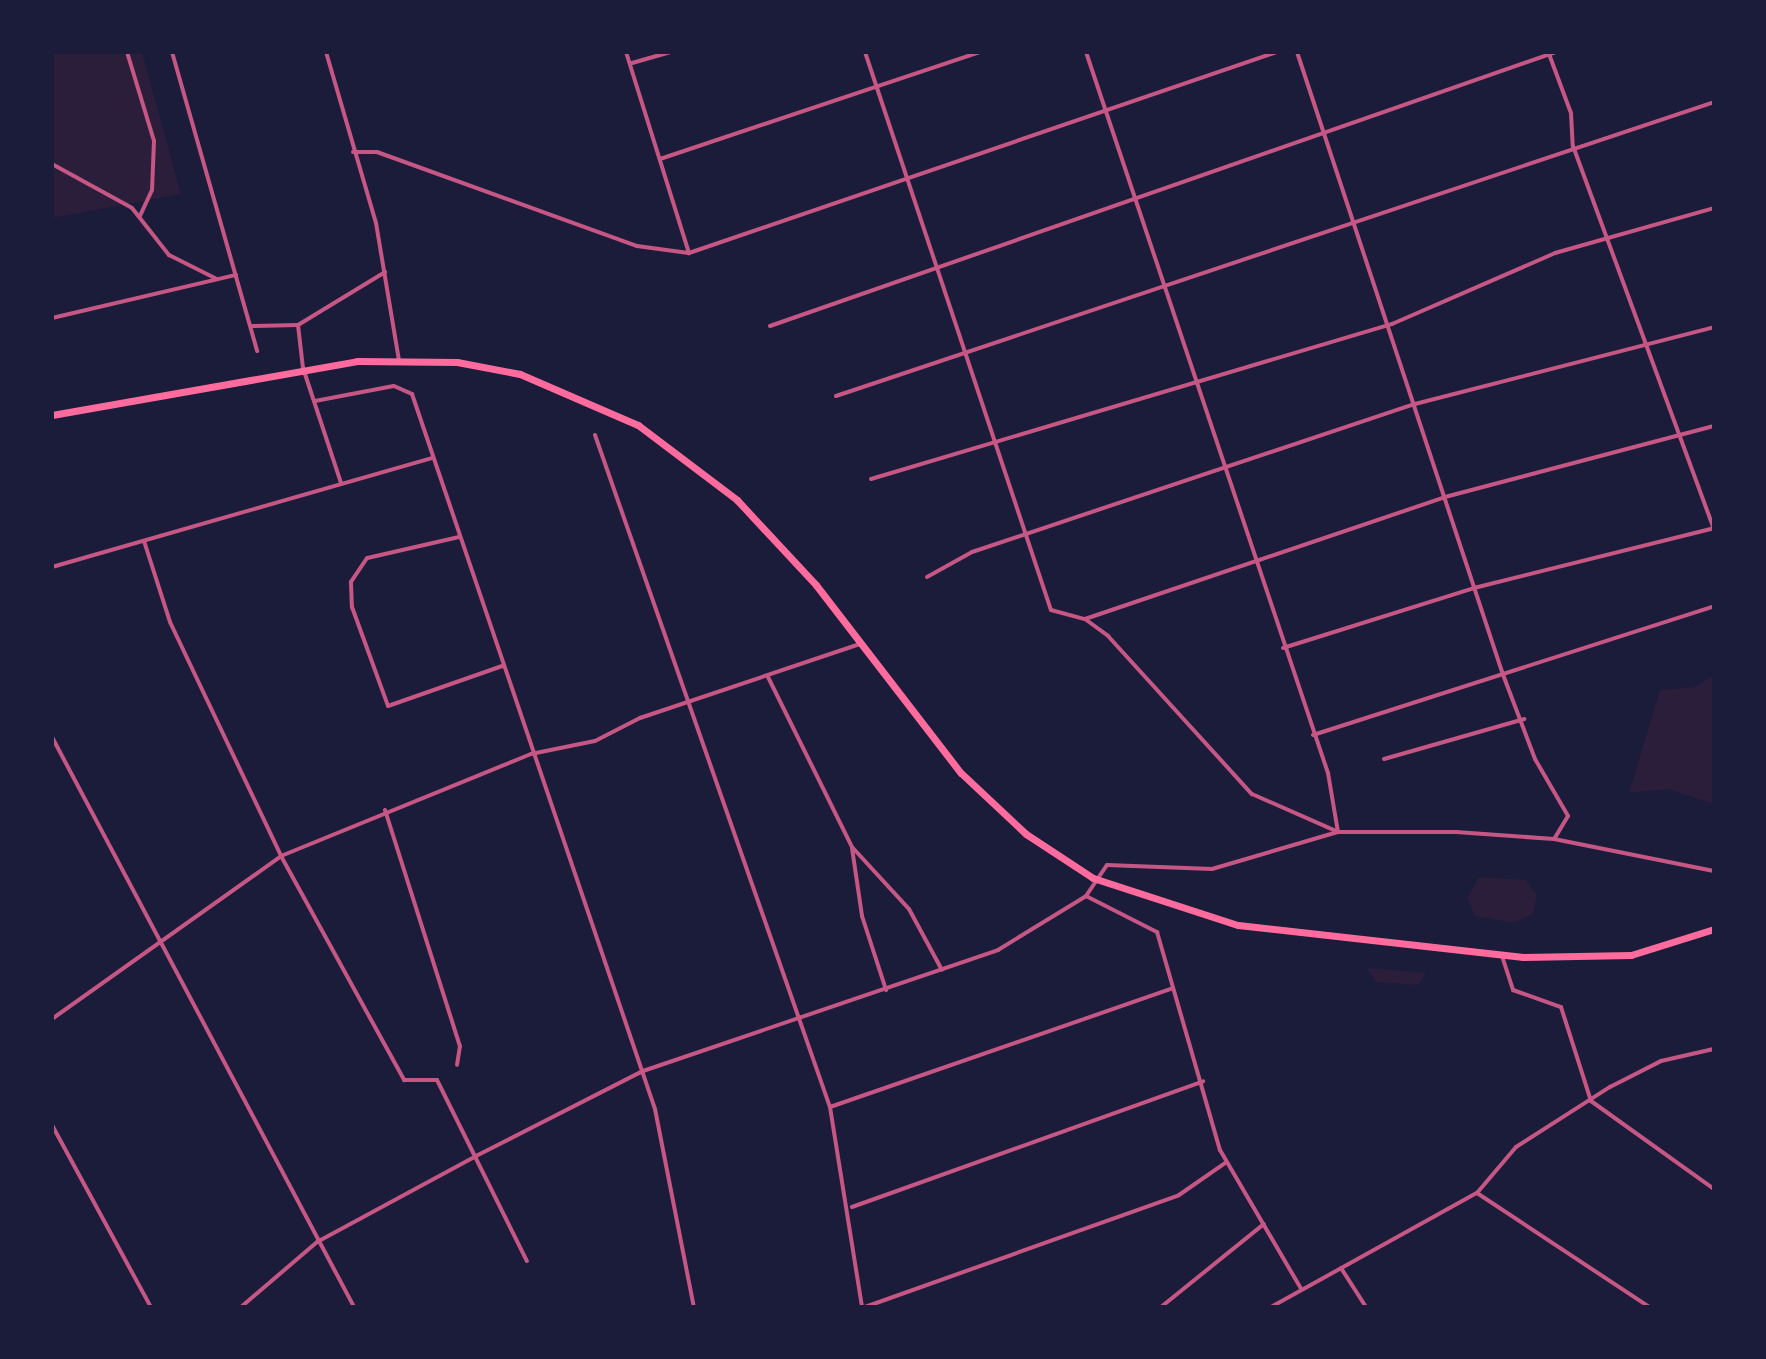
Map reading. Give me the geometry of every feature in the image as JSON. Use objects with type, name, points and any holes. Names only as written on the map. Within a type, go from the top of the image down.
[{"type":"main road","points":[[52,415],[303,368],[399,360],[520,374],[638,425],[762,522],[981,794],[1093,878],[1238,925],[1502,956],[1631,955],[1714,929]]},
{"type":"street","points":[[127,52],[154,141],[152,190],[140,216]]},
{"type":"street","points":[[172,52],[257,351]]},
{"type":"street","points":[[326,52],[385,272],[399,360]]},
{"type":"street","points":[[626,52],[632,63],[689,253]]},
{"type":"street","points":[[632,63],[670,52]]},
{"type":"street","points":[[865,52],[904,178],[1028,534],[1051,610],[1085,619],[1252,794],[1338,832]]},
{"type":"street","points":[[660,159],[980,52]]},
{"type":"street","points":[[1086,52],[1221,471],[1313,735],[1338,832]]},
{"type":"street","points":[[353,152],[377,152],[637,246],[689,253],[1277,52]]},
{"type":"street","points":[[1297,52],[1392,324],[1502,672],[1524,719],[1535,759],[1568,816],[1554,839]]},
{"type":"street","points":[[770,326],[935,265],[1328,137],[1556,52]]},
{"type":"street","points":[[1283,648],[1474,588],[1714,528],[1677,437],[1609,236],[1573,146],[1571,113],[1548,53]]},
{"type":"street","points":[[836,396],[1359,226],[1573,146],[1714,102]]},
{"type":"street","points":[[52,164],[140,216],[169,255],[217,279]]},
{"type":"street","points":[[871,479],[997,447],[1192,381],[1392,324],[1609,236],[1714,208]]},
{"type":"street","points":[[252,326],[298,325],[385,272]]},
{"type":"street","points":[[52,318],[236,275]]},
{"type":"street","points":[[298,325],[303,368],[341,483]]},
{"type":"street","points":[[927,577],[1028,534],[1415,404],[1714,327]]},
{"type":"street","points":[[315,401],[404,389],[432,458],[531,754],[643,1071],[677,1198],[694,1307]]},
{"type":"street","points":[[1085,619],[1252,559],[1445,497],[1714,426]]},
{"type":"street","points":[[595,435],[830,1107],[852,1207],[864,1307],[1179,1195],[1225,1163]]},
{"type":"street","points":[[52,567],[432,458]]},
{"type":"street","points":[[459,537],[367,558],[356,568],[352,607],[381,695],[393,707],[502,666]]},
{"type":"street","points":[[144,541],[170,622],[281,856],[404,1080],[437,1080],[527,1261]]},
{"type":"street","points":[[1313,735],[1714,606]]},
{"type":"street","points":[[52,1019],[281,856],[385,810],[531,754],[563,751],[860,644]]},
{"type":"street","points":[[768,677],[852,847],[909,909],[942,970]]},
{"type":"street","points":[[1384,759],[1524,719]]},
{"type":"street","points":[[52,737],[354,1307]]},
{"type":"street","points":[[385,810],[460,1046],[457,1065]]},
{"type":"street","points":[[241,1307],[317,1242],[476,1156],[643,1071],[998,950],[1086,896],[1093,878],[1107,865],[1212,869],[1338,832],[1554,839],[1714,871]]},
{"type":"street","points":[[852,847],[862,916],[886,990]]},
{"type":"street","points":[[1086,896],[1152,926],[1204,1080],[1225,1163],[1300,1287]]},
{"type":"street","points":[[1502,956],[1513,990],[1561,1007],[1591,1101],[1714,1189]]},
{"type":"street","points":[[830,1107],[1173,988]]},
{"type":"street","points":[[1271,1307],[1300,1287],[1341,1268],[1477,1193],[1516,1147],[1591,1101],[1661,1061],[1714,1050]]},
{"type":"street","points":[[852,1207],[1204,1080]]},
{"type":"street","points":[[52,1125],[151,1307]]},
{"type":"street","points":[[1477,1193],[1649,1307]]},
{"type":"street","points":[[1161,1307],[1264,1224]]},
{"type":"street","points":[[1341,1268],[1366,1307]]},
{"type":"shaded area","points":[[52,52],[142,52],[181,194],[52,218]]},
{"type":"shaded area","points":[[1714,675],[1714,804],[1668,789],[1629,793],[1660,690],[1694,687]]},
{"type":"shaded area","points":[[1479,877],[1526,880],[1537,895],[1533,914],[1514,923],[1475,916],[1467,898]]},
{"type":"shaded area","points":[[1367,968],[1426,973],[1418,985],[1376,982]]}]
